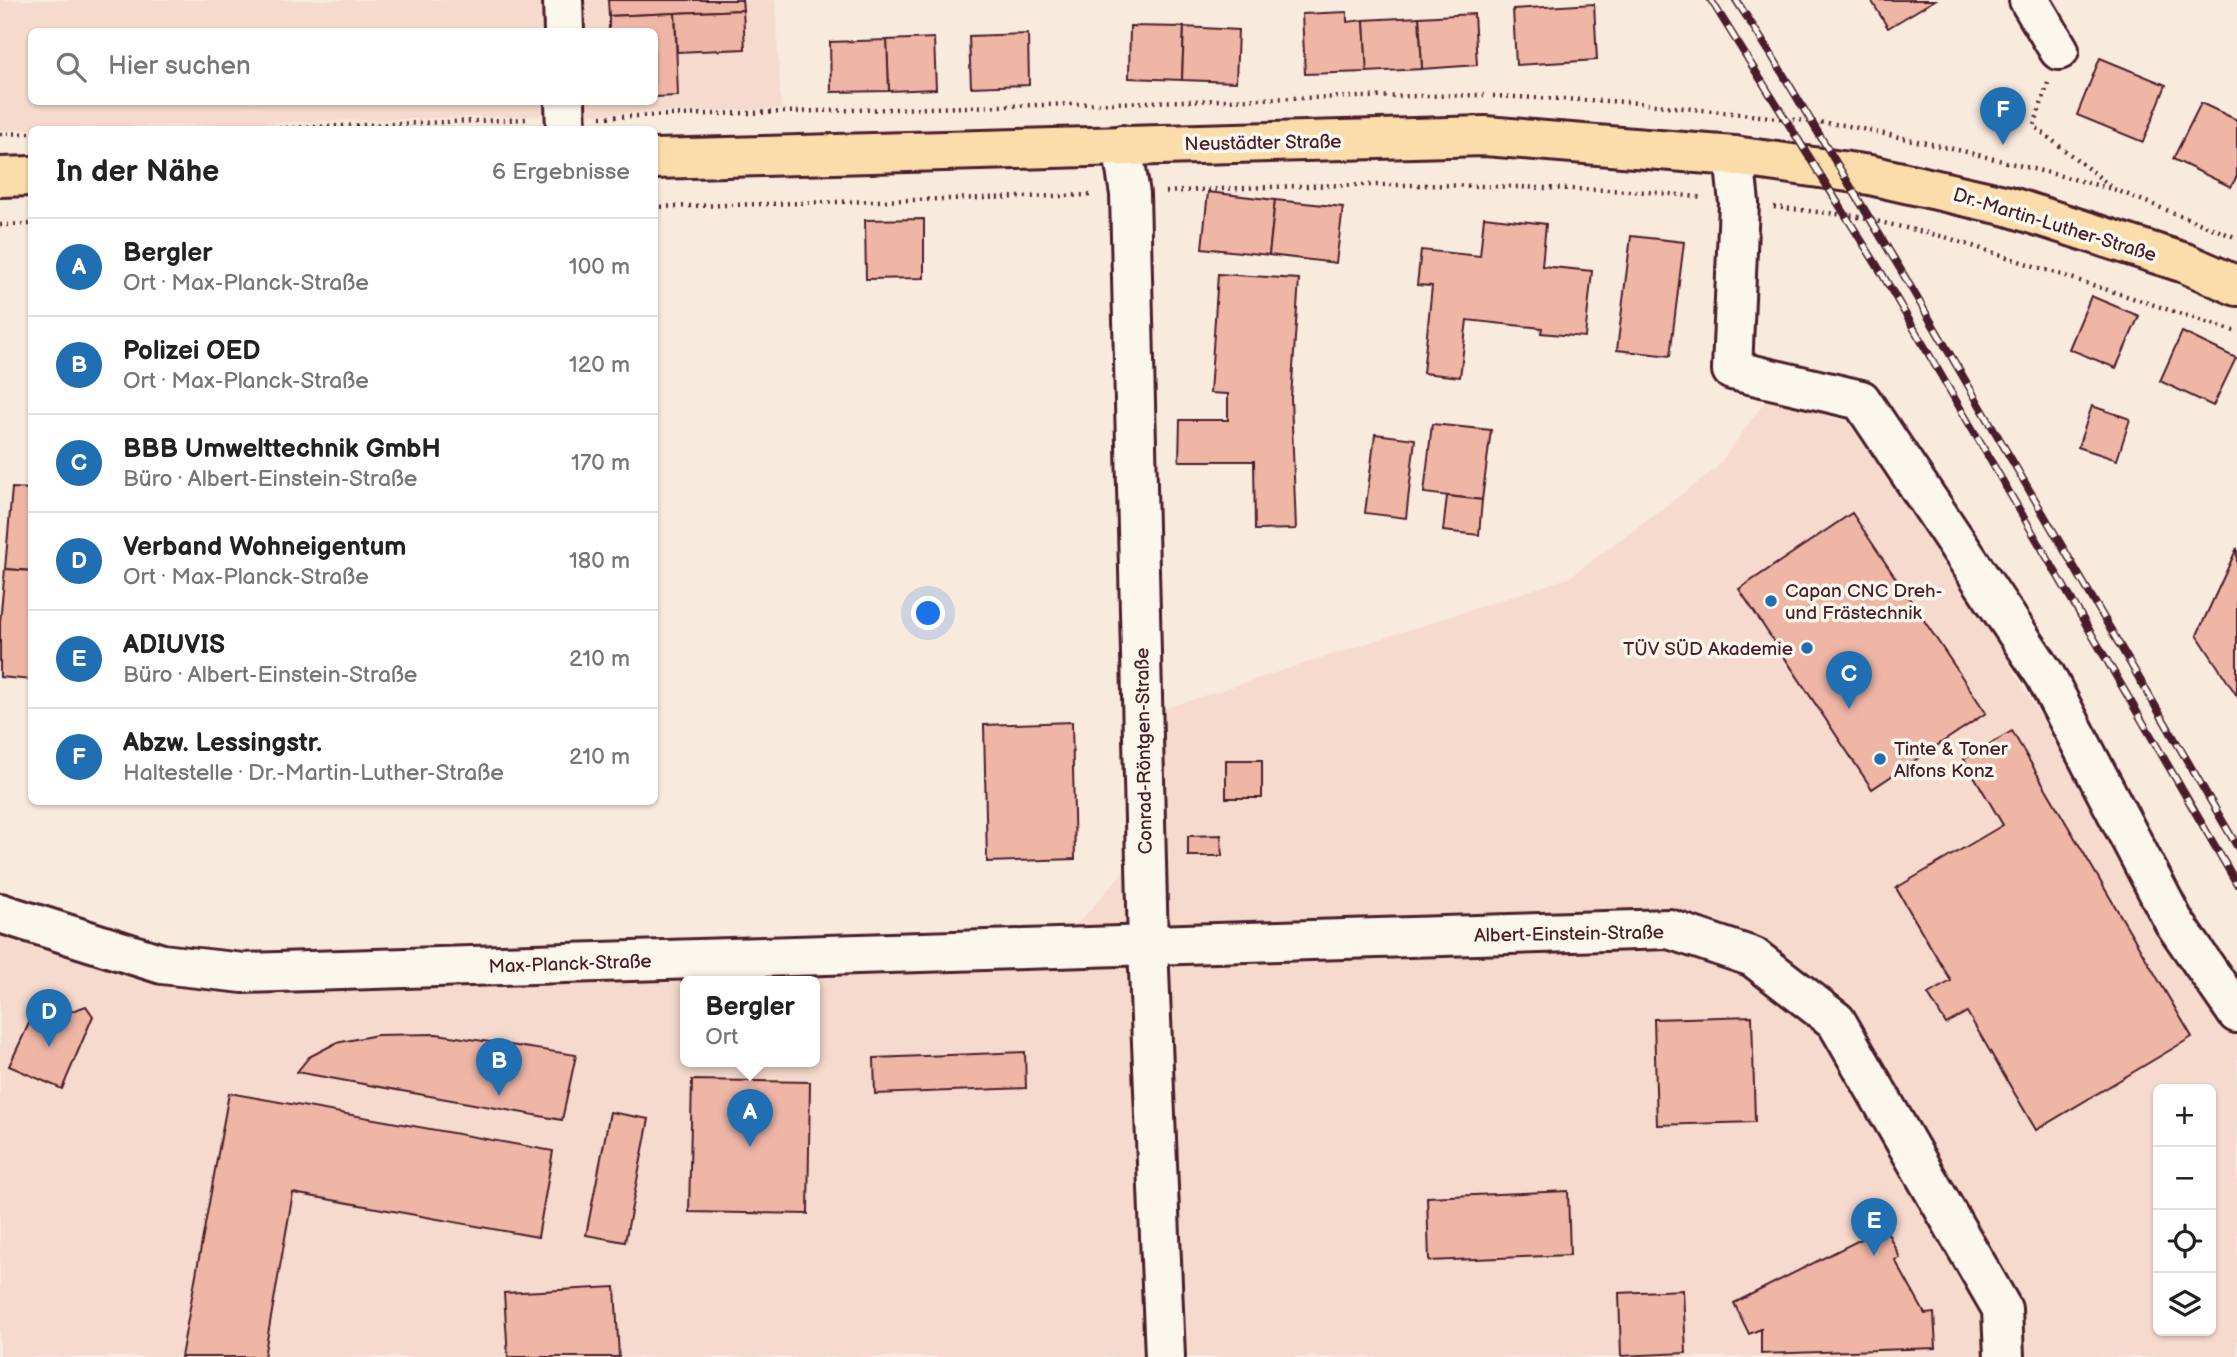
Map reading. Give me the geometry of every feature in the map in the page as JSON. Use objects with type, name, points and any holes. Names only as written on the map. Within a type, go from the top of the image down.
[{"type":"main road","name":"Neustädter Straße","points":[[658,159],[1485,136],[1734,156],[1870,175]]},
{"type":"main road","name":"Dr.-Martin-Luther-Straße","points":[[1870,175],[2008,206],[2185,263],[2237,286]]},
{"type":"main road","points":[[0,177],[28,176]]},
{"type":"street","points":[[564,0],[564,28]]},
{"type":"street","points":[[2029,0],[2059,50]]},
{"type":"street","points":[[565,105],[566,126]]},
{"type":"street","name":"Conrad-Röntgen-Straße","points":[[1122,145],[1129,194],[1148,946],[1165,1357]]},
{"type":"street","points":[[1734,156],[1739,203],[1731,370],[1861,400],[2045,675],[2174,922],[2237,1013]]},
{"type":"street","name":"Max-Planck-Straße","points":[[0,913],[162,964],[243,973],[1148,946]]},
{"type":"street","name":"Albert-Einstein-Straße","points":[[1148,946],[1669,929],[1753,957],[1836,1021],[2002,1309],[2004,1357]]},
{"type":"path","points":[[2059,50],[2034,126],[2116,190]]},
{"type":"path","points":[[0,134],[28,133]]},
{"type":"path","points":[[658,207],[1129,194],[1273,186],[1475,185],[1668,193],[1854,216],[1945,237],[2237,332]]},
{"type":"path","points":[[0,225],[28,223]]},
{"type":"shaded area","points":[[0,0],[775,0],[781,109],[149,126],[28,126],[28,129],[0,130]]},
{"type":"shaded area","points":[[1770,394],[1869,430],[2131,867],[2237,1038],[2237,1357],[0,1357],[0,893],[121,935],[225,955],[1072,930],[1126,869],[1120,723],[1569,578],[1717,468]]},
{"type":"building","points":[[608,0],[742,0],[743,10],[609,16]]},
{"type":"building","points":[[1871,0],[1935,0],[1888,28]]},
{"type":"building","points":[[1594,4],[1597,60],[1516,65],[1513,9]]},
{"type":"building","points":[[743,10],[745,49],[677,52],[675,13]]},
{"type":"building","points":[[1347,12],[1347,22],[1364,20],[1367,72],[1305,74],[1302,14]]},
{"type":"building","points":[[675,13],[678,96],[658,97],[658,28],[609,28],[609,16]]},
{"type":"building","points":[[1474,14],[1477,65],[1422,69],[1419,17]]},
{"type":"building","points":[[1419,17],[1422,69],[1367,72],[1364,20]]},
{"type":"building","points":[[1130,26],[1184,27],[1182,80],[1129,78]]},
{"type":"building","points":[[1184,27],[1238,30],[1236,82],[1182,80]]},
{"type":"building","points":[[1028,34],[1029,85],[971,87],[969,36]]},
{"type":"building","points":[[934,38],[936,89],[889,91],[887,40]]},
{"type":"building","points":[[887,40],[889,91],[831,92],[830,42]]},
{"type":"building","points":[[2100,58],[2166,85],[2143,142],[2077,115]]},
{"type":"building","points":[[2201,103],[2237,120],[2237,176],[2231,187],[2173,159]]},
{"type":"building","points":[[1208,192],[1275,200],[1269,255],[1202,248]]},
{"type":"building","points":[[1275,200],[1343,207],[1336,263],[1269,255]]},
{"type":"building","points":[[1484,217],[1546,224],[1542,266],[1592,271],[1585,337],[1541,333],[1542,328],[1467,320],[1460,377],[1423,373],[1432,286],[1417,285],[1421,250],[1480,256]]},
{"type":"building","points":[[924,219],[924,278],[866,279],[865,220]]},
{"type":"building","points":[[1631,236],[1684,242],[1670,356],[1617,350]]},
{"type":"building","points":[[1218,274],[1299,279],[1291,398],[1296,529],[1255,530],[1254,461],[1179,461],[1180,420],[1228,420],[1228,394],[1210,393]]},
{"type":"building","points":[[2091,296],[2139,316],[2116,368],[2069,349]]},
{"type":"building","points":[[2182,332],[2236,358],[2213,406],[2160,381]]},
{"type":"building","points":[[2092,406],[2130,419],[2117,460],[2078,447]]},
{"type":"building","points":[[1432,424],[1491,430],[1482,500],[1424,493]]},
{"type":"building","points":[[1375,434],[1415,439],[1406,518],[1365,513]]},
{"type":"building","points":[[12,488],[28,489],[28,571],[5,569]]},
{"type":"building","points":[[1447,496],[1482,500],[1479,535],[1443,531]]},
{"type":"building","points":[[1852,513],[1986,713],[1872,789],[1739,589]]},
{"type":"building","points":[[2237,548],[2237,696],[2197,635]]},
{"type":"building","points":[[5,569],[28,571],[28,680],[0,677],[0,622]]},
{"type":"building","points":[[1072,722],[1075,859],[987,862],[984,725]]},
{"type":"building","points":[[2012,731],[2192,1037],[2036,1130],[1967,1012],[1946,1024],[1928,994],[1951,981],[1896,888],[2003,825],[1964,759]]},
{"type":"building","points":[[1226,760],[1262,760],[1262,798],[1226,798]]},
{"type":"building","points":[[1221,835],[1222,856],[1188,856],[1188,836]]},
{"type":"building","points":[[39,1002],[70,1012],[86,1006],[93,1016],[62,1089],[9,1066]]},
{"type":"building","points":[[1752,1016],[1755,1122],[1657,1125],[1654,1019]]},
{"type":"building","points":[[437,1034],[576,1055],[562,1120],[297,1072],[309,1057],[336,1043],[377,1035]]},
{"type":"building","points":[[1025,1052],[1026,1088],[875,1094],[874,1058]]},
{"type":"building","points":[[692,1080],[810,1082],[808,1214],[689,1212]]},
{"type":"building","points":[[229,1093],[553,1151],[538,1237],[293,1193],[264,1357],[181,1357]]},
{"type":"building","points":[[610,1112],[649,1119],[625,1242],[586,1235]]},
{"type":"building","points":[[1568,1191],[1570,1255],[1429,1261],[1427,1197]]},
{"type":"building","points":[[1885,1227],[1900,1258],[1895,1260],[1925,1314],[1934,1313],[1936,1348],[1761,1354],[1761,1329],[1749,1334],[1734,1303]]},
{"type":"building","points":[[615,1287],[619,1357],[508,1357],[504,1293]]},
{"type":"building","points":[[1683,1290],[1686,1353],[1621,1356],[1619,1293]]},
{"type":"railway","points":[[1711,0],[1881,272],[2237,884]]},
{"type":"railway","points":[[1736,0],[1902,272],[2237,846]]},
{"type":"place","name":"Abzw. Lessingstr.","points":[[2003,145]]},
{"type":"place","name":"Capan CNC Dreh- und Frästechnik","points":[[1771,601]]},
{"type":"place","name":"TÜV SÜD Akademie","points":[[1807,648]]},
{"type":"place","name":"BBB Umwelttechnik GmbH","points":[[1849,709]]},
{"type":"place","name":"Tinte & Toner Alfons Konz","points":[[1880,759]]},
{"type":"place","name":"Verband Wohneigentum","points":[[49,1047]]},
{"type":"place","name":"Polizei OED","points":[[499,1096]]},
{"type":"place","name":"Bergler","points":[[750,1147]]},
{"type":"place","name":"ADIUVIS","points":[[1874,1256]]}]
